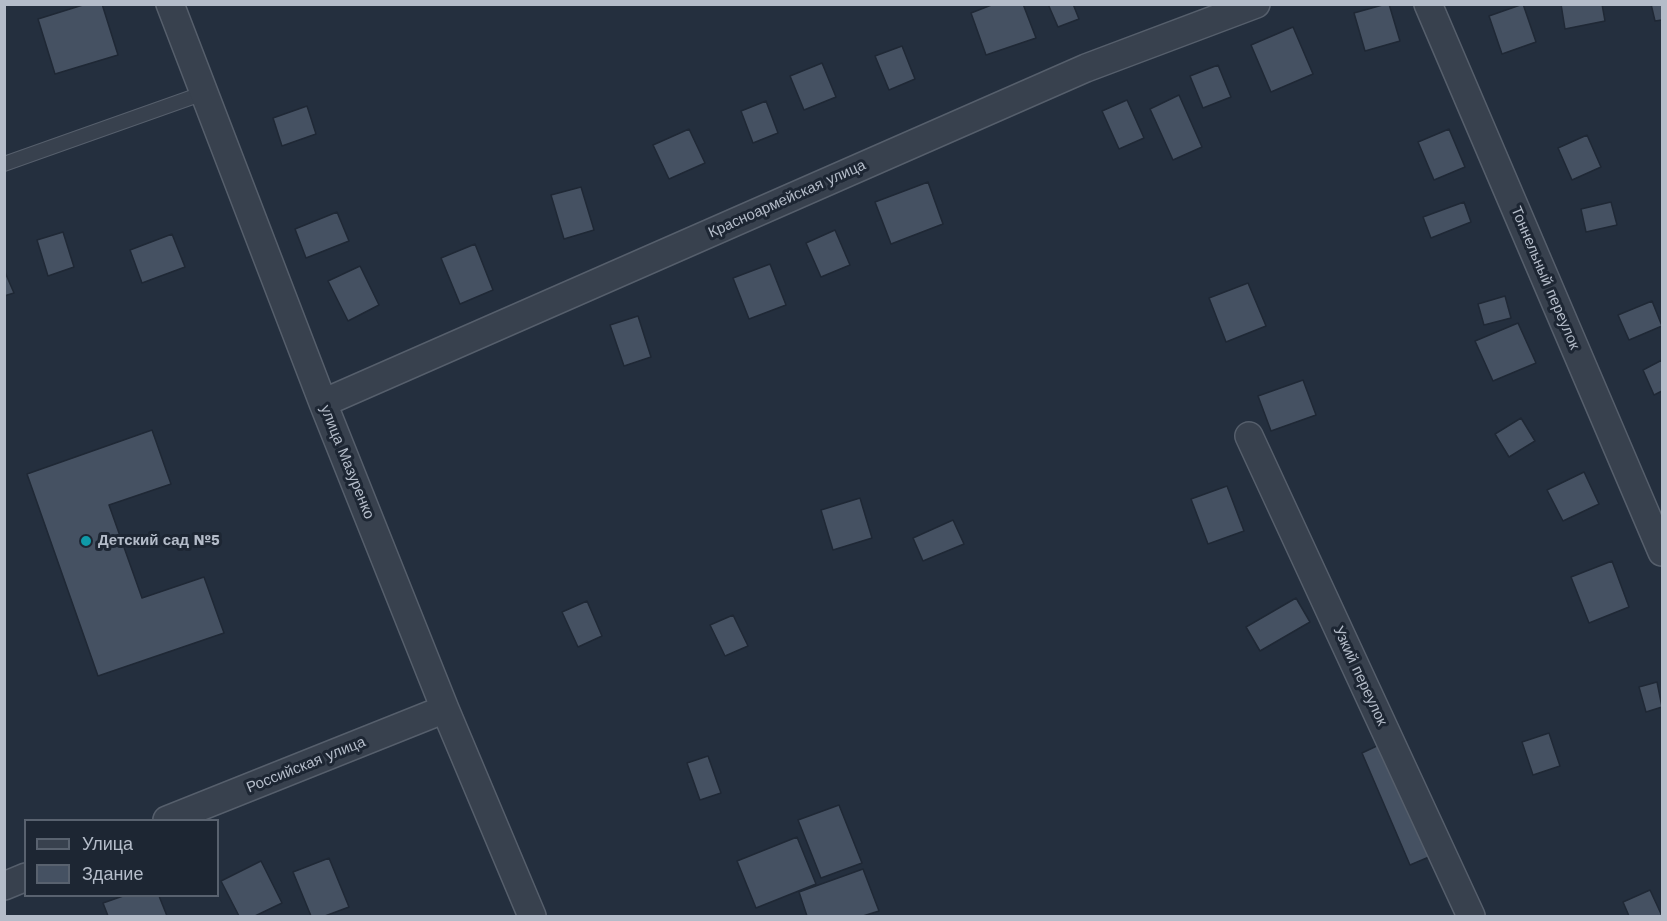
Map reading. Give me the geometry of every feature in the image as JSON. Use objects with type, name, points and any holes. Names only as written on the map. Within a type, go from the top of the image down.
[{"type":"street","name":"улица Мазуренко","points":[[170,4],[323,403],[445,709],[532,916]]},
{"type":"street","name":"Красноармейская улица","points":[[323,403],[1086,68],[1256,4]]},
{"type":"street","name":"Тоннельный переулок","points":[[1428,4],[1662,552]]},
{"type":"street","name":"Узкий переулок","points":[[1249,436],[1471,916]]},
{"type":"street","name":"Российская улица","points":[[170,819],[445,709]]},
{"type":"street","points":[[4,886],[24,878]]},
{"type":"lane","points":[[4,164],[204,93]]},
{"type":"building","points":[[86,4],[102,4],[118,55],[55,74],[38,19]]},
{"type":"building","points":[[994,4],[1023,4],[1036,38],[986,55],[971,13]]},
{"type":"building","points":[[1048,4],[1073,4],[1079,19],[1058,27]]},
{"type":"building","points":[[1389,4],[1400,41],[1365,51],[1354,13]]},
{"type":"building","points":[[1523,4],[1536,42],[1502,54],[1489,16]]},
{"type":"building","points":[[1561,4],[1602,4],[1605,21],[1565,29]]},
{"type":"building","points":[[1651,4],[1662,4],[1662,20],[1655,21]]},
{"type":"building","points":[[1293,27],[1313,74],[1271,92],[1251,45]]},
{"type":"building","points":[[902,46],[915,79],[889,90],[875,56]]},
{"type":"building","points":[[822,63],[836,97],[804,110],[790,76]]},
{"type":"building","points":[[1218,65],[1231,97],[1203,108],[1190,76]]},
{"type":"building","points":[[1179,95],[1202,147],[1173,160],[1150,109]]},
{"type":"building","points":[[1127,100],[1144,138],[1119,149],[1102,111]]},
{"type":"building","points":[[766,101],[778,133],[753,143],[741,111]]},
{"type":"building","points":[[307,106],[316,134],[282,146],[273,118]]},
{"type":"building","points":[[689,129],[705,163],[669,179],[653,145]]},
{"type":"building","points":[[1449,129],[1465,167],[1434,180],[1418,142]]},
{"type":"building","points":[[1587,135],[1601,167],[1572,180],[1558,148]]},
{"type":"building","points":[[928,182],[943,224],[891,244],[875,202]]},
{"type":"building","points":[[581,187],[594,230],[564,239],[551,195]]},
{"type":"building","points":[[1464,202],[1471,222],[1431,238],[1423,217]]},
{"type":"building","points":[[1611,202],[1617,225],[1586,232],[1581,209]]},
{"type":"building","points":[[337,212],[349,241],[306,258],[295,229]]},
{"type":"building","points":[[835,230],[850,265],[821,277],[806,243]]},
{"type":"building","points":[[63,232],[74,267],[48,276],[37,240]]},
{"type":"building","points":[[172,234],[185,267],[142,283],[130,250]]},
{"type":"building","points":[[475,244],[493,290],[460,304],[441,258]]},
{"type":"building","points":[[770,264],[786,305],[749,319],[733,278]]},
{"type":"building","points":[[360,266],[379,305],[348,321],[328,281]]},
{"type":"building","points":[[4,270],[14,293],[4,296]]},
{"type":"building","points":[[1248,283],[1266,326],[1226,342],[1209,298]]},
{"type":"building","points":[[1505,296],[1511,318],[1484,325],[1478,304]]},
{"type":"building","points":[[1652,301],[1662,326],[1629,340],[1618,315]]},
{"type":"building","points":[[638,316],[651,357],[624,366],[610,325]]},
{"type":"building","points":[[1518,323],[1536,363],[1493,381],[1475,341]]},
{"type":"building","points":[[1662,360],[1662,391],[1654,395],[1643,370]]},
{"type":"building","points":[[1303,380],[1316,415],[1271,431],[1258,396]]},
{"type":"building","points":[[1521,418],[1535,441],[1509,457],[1495,434]]},
{"type":"building","name":"Детский сад №5","points":[[152,430],[171,484],[109,505],[142,598],[204,577],[224,633],[98,676],[27,474]]},
{"type":"building","points":[[1584,472],[1599,504],[1563,521],[1547,490]]},
{"type":"building","points":[[1227,486],[1244,531],[1208,544],[1191,499]]},
{"type":"building","points":[[860,498],[872,538],[833,550],[821,510]]},
{"type":"building","points":[[953,520],[964,544],[923,561],[913,538]]},
{"type":"building","points":[[1612,561],[1629,607],[1589,623],[1571,577]]},
{"type":"building","points":[[1296,598],[1310,622],[1260,651],[1246,627]]},
{"type":"building","points":[[587,601],[602,636],[578,647],[562,612]]},
{"type":"building","points":[[733,615],[748,646],[725,656],[710,625]]},
{"type":"building","points":[[1657,682],[1662,707],[1646,712],[1639,687]]},
{"type":"building","points":[[1549,733],[1560,766],[1533,775],[1522,742]]},
{"type":"building","points":[[1381,744],[1429,857],[1410,865],[1362,753]]},
{"type":"building","points":[[708,756],[721,793],[700,800],[687,763]]},
{"type":"building","points":[[839,805],[862,863],[821,878],[798,820]]},
{"type":"building","points":[[797,837],[816,884],[756,908],[737,861]]},
{"type":"building","points":[[329,858],[349,907],[325,916],[311,916],[293,872]]},
{"type":"building","points":[[261,861],[282,903],[255,916],[239,916],[221,881]]},
{"type":"building","points":[[863,869],[879,911],[863,916],[807,916],[799,892]]},
{"type":"building","points":[[1650,890],[1662,916],[1629,916],[1623,902]]},
{"type":"building","points":[[120,897],[159,897],[167,916],[108,916],[103,903]]},
{"type":"place","name":"Детский сад №5","points":[[86,541]]}]
